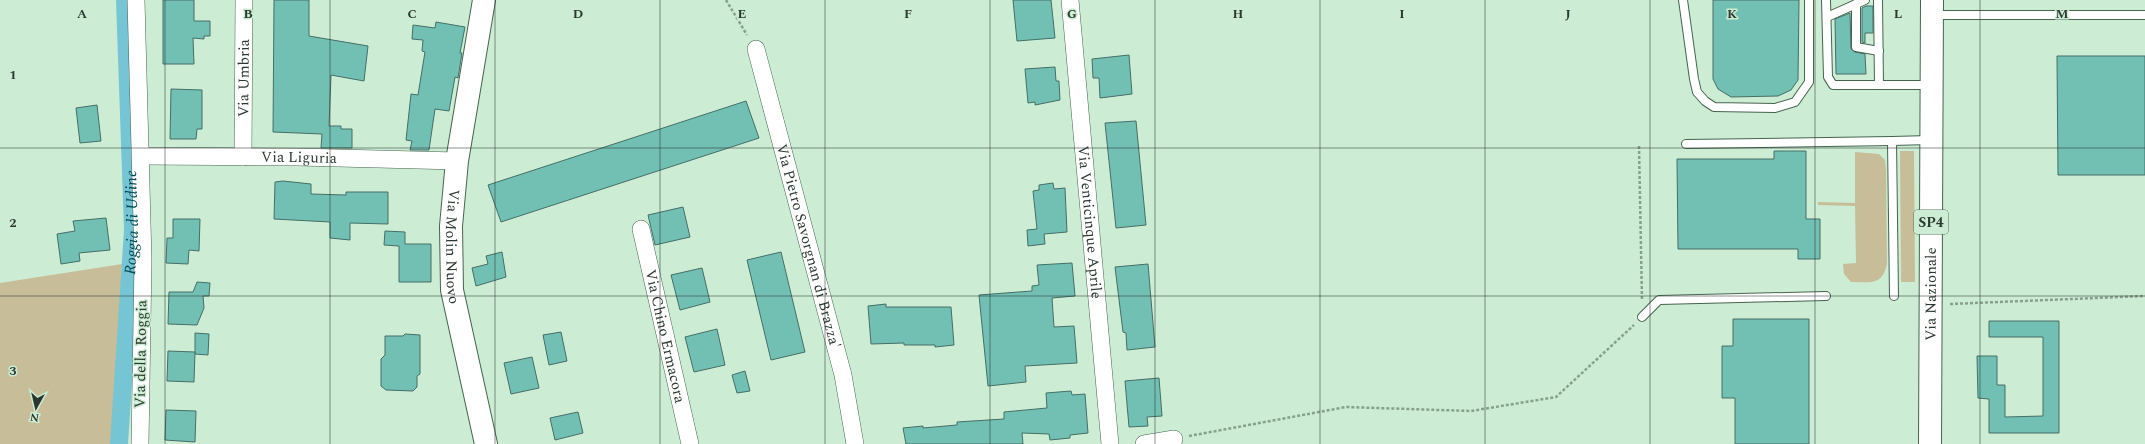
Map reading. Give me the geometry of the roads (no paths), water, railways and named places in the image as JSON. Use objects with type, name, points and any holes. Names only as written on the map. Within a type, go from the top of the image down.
[{"type":"main road","name":"Via Molin Nuovo","points":[[484,0],[457,161],[451,226],[452,290],[486,444]]},
{"type":"main road","name":"Via Nazionale","points":[[1930,444],[1932,7]]},
{"type":"street","name":"Via della Roggia","points":[[136,0],[143,260],[140,444]]},
{"type":"street","name":"Via Umbria","points":[[243,157],[244,0]]},
{"type":"street","name":"Via Venticinque Aprile","points":[[1070,0],[1110,444]]},
{"type":"street","name":"Via Pietro Savorgnan di Brazza'","points":[[756,49],[843,375],[855,444]]},
{"type":"street","name":"Via Liguria","points":[[141,156],[298,157],[457,161]]},
{"type":"street","name":"Via Chino Ermacora","points":[[641,229],[690,444]]},
{"type":"street","points":[[1144,444],[1174,439]]},
{"type":"lane","points":[[1683,0],[1694,79],[1698,92],[1705,101],[1714,107],[1775,108],[1795,102],[1809,82],[1809,0]]},
{"type":"lane","points":[[1826,0],[1828,77],[1833,85],[1932,86]]},
{"type":"lane","points":[[1827,17],[1865,0]]},
{"type":"lane","points":[[1878,0],[1879,85]]},
{"type":"lane","points":[[1856,4],[1856,47],[1879,52]]},
{"type":"lane","points":[[1932,7],[2145,15]]},
{"type":"lane","points":[[1686,144],[1932,140]]},
{"type":"lane","points":[[1892,141],[1894,296]]},
{"type":"lane","points":[[1642,317],[1659,300],[1826,296]]},
{"type":"waterway","name":"Roggia di Udine","points":[[119,444],[133,230],[125,0]]}]
